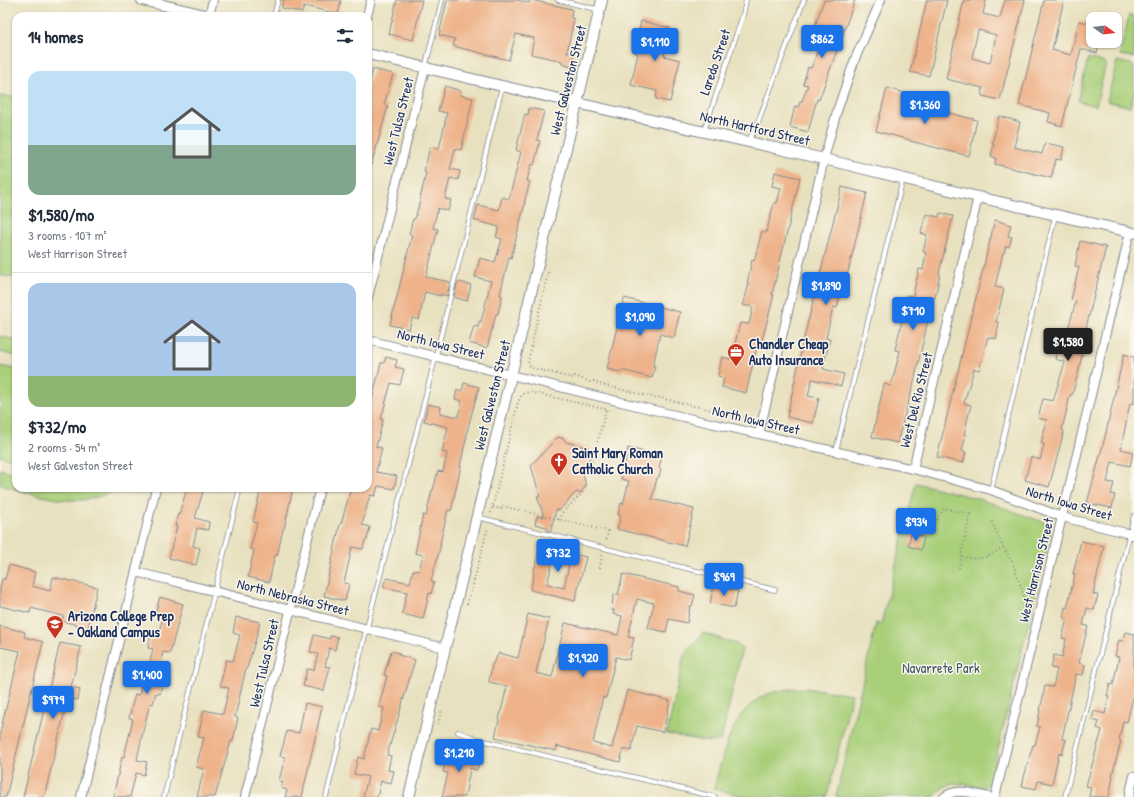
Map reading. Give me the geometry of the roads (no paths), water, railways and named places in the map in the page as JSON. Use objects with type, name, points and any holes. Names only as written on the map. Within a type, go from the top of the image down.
[{"type":"street","points":[[142,0],[192,12]]},
{"type":"street","points":[[210,12],[213,0]]},
{"type":"street","points":[[368,12],[371,0]]},
{"type":"street","points":[[759,434],[824,159],[837,111],[855,60],[881,0]]},
{"type":"street","name":"West Galveston Street","points":[[409,797],[601,5]]},
{"type":"street","name":"North Hartford Street","points":[[372,55],[824,159],[1132,233]]},
{"type":"street","name":"West Tulsa Street","points":[[372,281],[425,68]]},
{"type":"street","name":"West Del Rio Street","points":[[912,469],[978,197]]},
{"type":"street","name":"West Harrison Street","points":[[995,797],[1132,233]]},
{"type":"street","name":"North Iowa Street","points":[[372,341],[610,399],[912,469],[990,490],[1062,517],[1132,535]]},
{"type":"street","points":[[81,797],[155,492]]},
{"type":"street","name":"West Tulsa Street","points":[[246,797],[319,492]]},
{"type":"street","name":"North Nebraska Street","points":[[136,572],[445,648]]},
{"type":"street","points":[[1129,797],[1134,776]]},
{"type":"street","points":[[944,797],[949,793],[961,791],[989,797]]},
{"type":"lane","points":[[275,12],[278,0]]},
{"type":"lane","points":[[425,68],[442,0]]},
{"type":"lane","points":[[558,0],[601,5]]},
{"type":"lane","name":"Laredo Street","points":[[704,131],[743,15],[746,0]]},
{"type":"lane","points":[[748,142],[755,130],[804,0]]},
{"type":"lane","points":[[326,797],[366,629],[436,356],[502,86]]},
{"type":"lane","points":[[836,452],[903,179]]},
{"type":"lane","points":[[990,490],[1055,215]]},
{"type":"lane","points":[[164,797],[216,592],[239,492]]},
{"type":"lane","points":[[1065,797],[1132,535],[1134,516]]},
{"type":"lane","points":[[477,517],[775,590]]},
{"type":"lane","points":[[458,732],[481,740],[715,797]]},
{"type":"place","name":"Chandler Cheap Auto Insurance","points":[[736,367]]},
{"type":"place","name":"Saint Mary Roman Catholic Church","points":[[559,476]]},
{"type":"place","name":"Arizona College Prep - Oakland Campus","points":[[55,639]]},
{"type":"park label","name":"Navarrete Park","points":[[941,668]]}]
